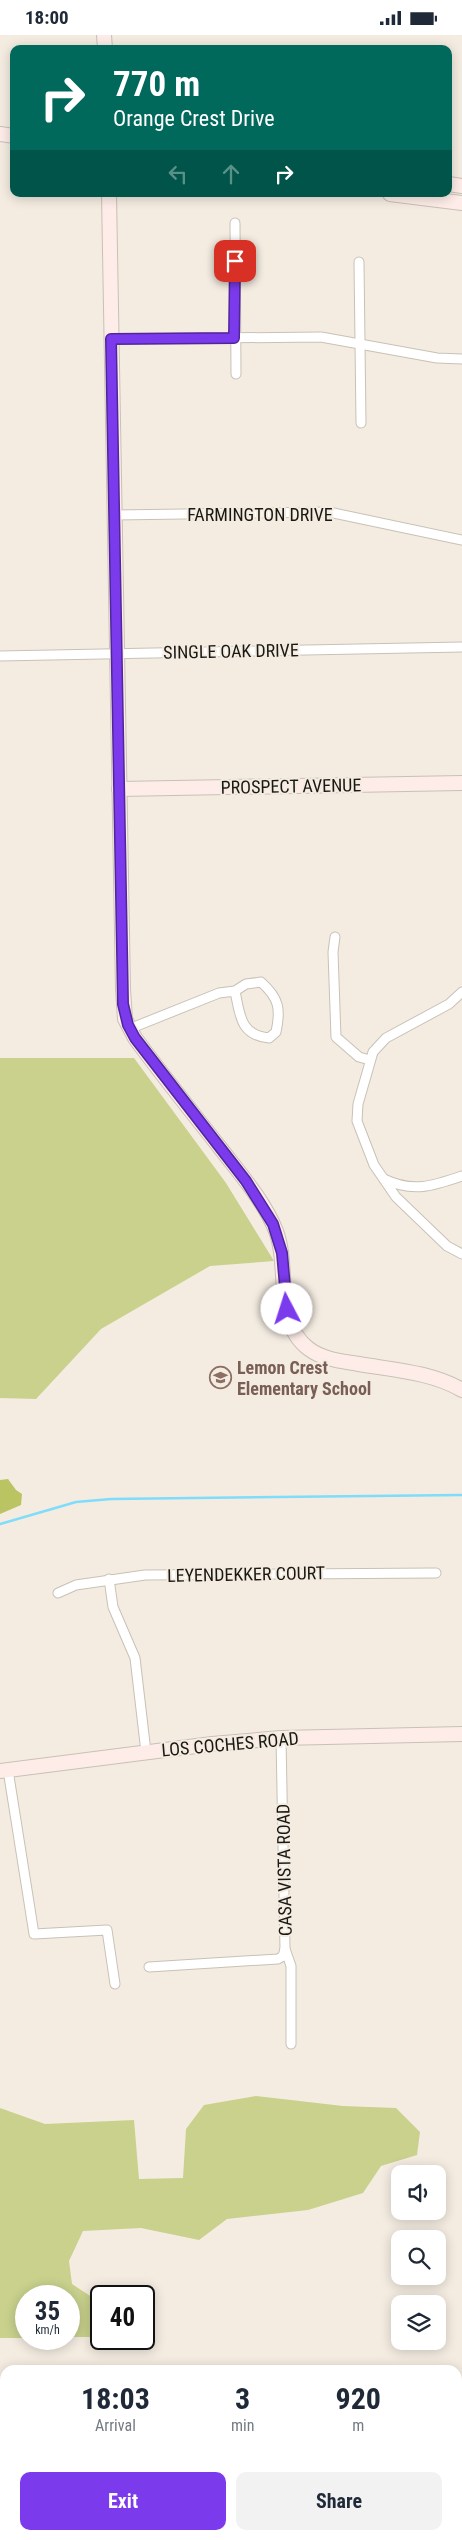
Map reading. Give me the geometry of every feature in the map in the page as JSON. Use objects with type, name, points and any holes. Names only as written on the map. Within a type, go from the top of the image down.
[{"type":"street","points":[[109,197],[123,1004],[129,1029],[246,1181],[273,1224],[282,1253],[288,1315],[293,1330],[303,1343],[314,1352],[330,1359],[427,1375],[462,1389]]},
{"type":"street","points":[[414,197],[462,203]]},
{"type":"street","points":[[236,223],[234,338],[236,374]]},
{"type":"street","points":[[359,262],[360,423]]},
{"type":"street","points":[[111,339],[321,337],[437,358],[462,359]]},
{"type":"street","name":"FARMINGTON DRIVE","points":[[114,515],[329,512],[462,541]]},
{"type":"street","name":"SINGLE OAK DRIVE","points":[[0,656],[462,647]]},
{"type":"street","name":"PROSPECT AVENUE","points":[[119,789],[462,783]]},
{"type":"street","points":[[335,937],[333,952],[336,1037],[359,1057],[370,1059]]},
{"type":"street","points":[[129,1029],[219,993],[235,991],[246,984],[261,982],[274,994],[278,1006],[276,1032],[269,1037],[258,1037],[248,1030],[242,1022],[235,991]]},
{"type":"street","points":[[462,992],[449,1004],[386,1038],[373,1052],[358,1104],[357,1121],[374,1165],[396,1197],[447,1246],[462,1253]]},
{"type":"street","points":[[382,1177],[400,1187],[414,1188],[462,1176]]},
{"type":"street","name":"LEYENDEKKER COURT","points":[[58,1593],[76,1585],[145,1575],[436,1573]]},
{"type":"street","points":[[109,1579],[113,1607],[135,1659],[146,1752]]},
{"type":"street","name":"LOS COCHES ROAD","points":[[4,1770],[146,1752],[282,1738],[462,1734]]},
{"type":"street","name":"CASA VISTA ROAD","points":[[149,1967],[278,1959],[283,1956],[285,1949],[282,1738]]},
{"type":"street","points":[[4,1770],[34,1934],[107,1930],[115,1984]]},
{"type":"street","points":[[285,1949],[291,1966],[292,2044]]},
{"type":"green space","points":[[0,1058],[134,1058],[226,1183],[274,1261],[210,1266],[101,1329],[36,1399],[0,1398]]},
{"type":"green space","points":[[8,1479],[16,1490],[22,1494],[21,1505],[0,1514],[0,1480]]},
{"type":"green space","points":[[256,2096],[343,2106],[396,2108],[420,2132],[417,2155],[381,2166],[363,2193],[308,2210],[227,2219],[199,2240],[141,2228],[83,2231],[69,2261],[74,2285],[15,2285],[15,2338],[0,2338],[0,2108],[45,2124],[134,2120],[139,2179],[183,2178],[186,2129],[204,2105]]},
{"type":"green space","points":[[80,2289],[90,2296],[90,2337],[80,2337]]},
{"type":"waterway","points":[[0,1524],[76,1502],[111,1499],[462,1495]]},
{"type":"place","name":"Lemon Crest Elementary School","points":[[221,1377]]},
{"type":"route","points":[[235,261],[234,338],[111,339],[123,1004],[129,1029],[135,1038],[246,1181],[273,1224],[282,1253],[287,1309]]}]
